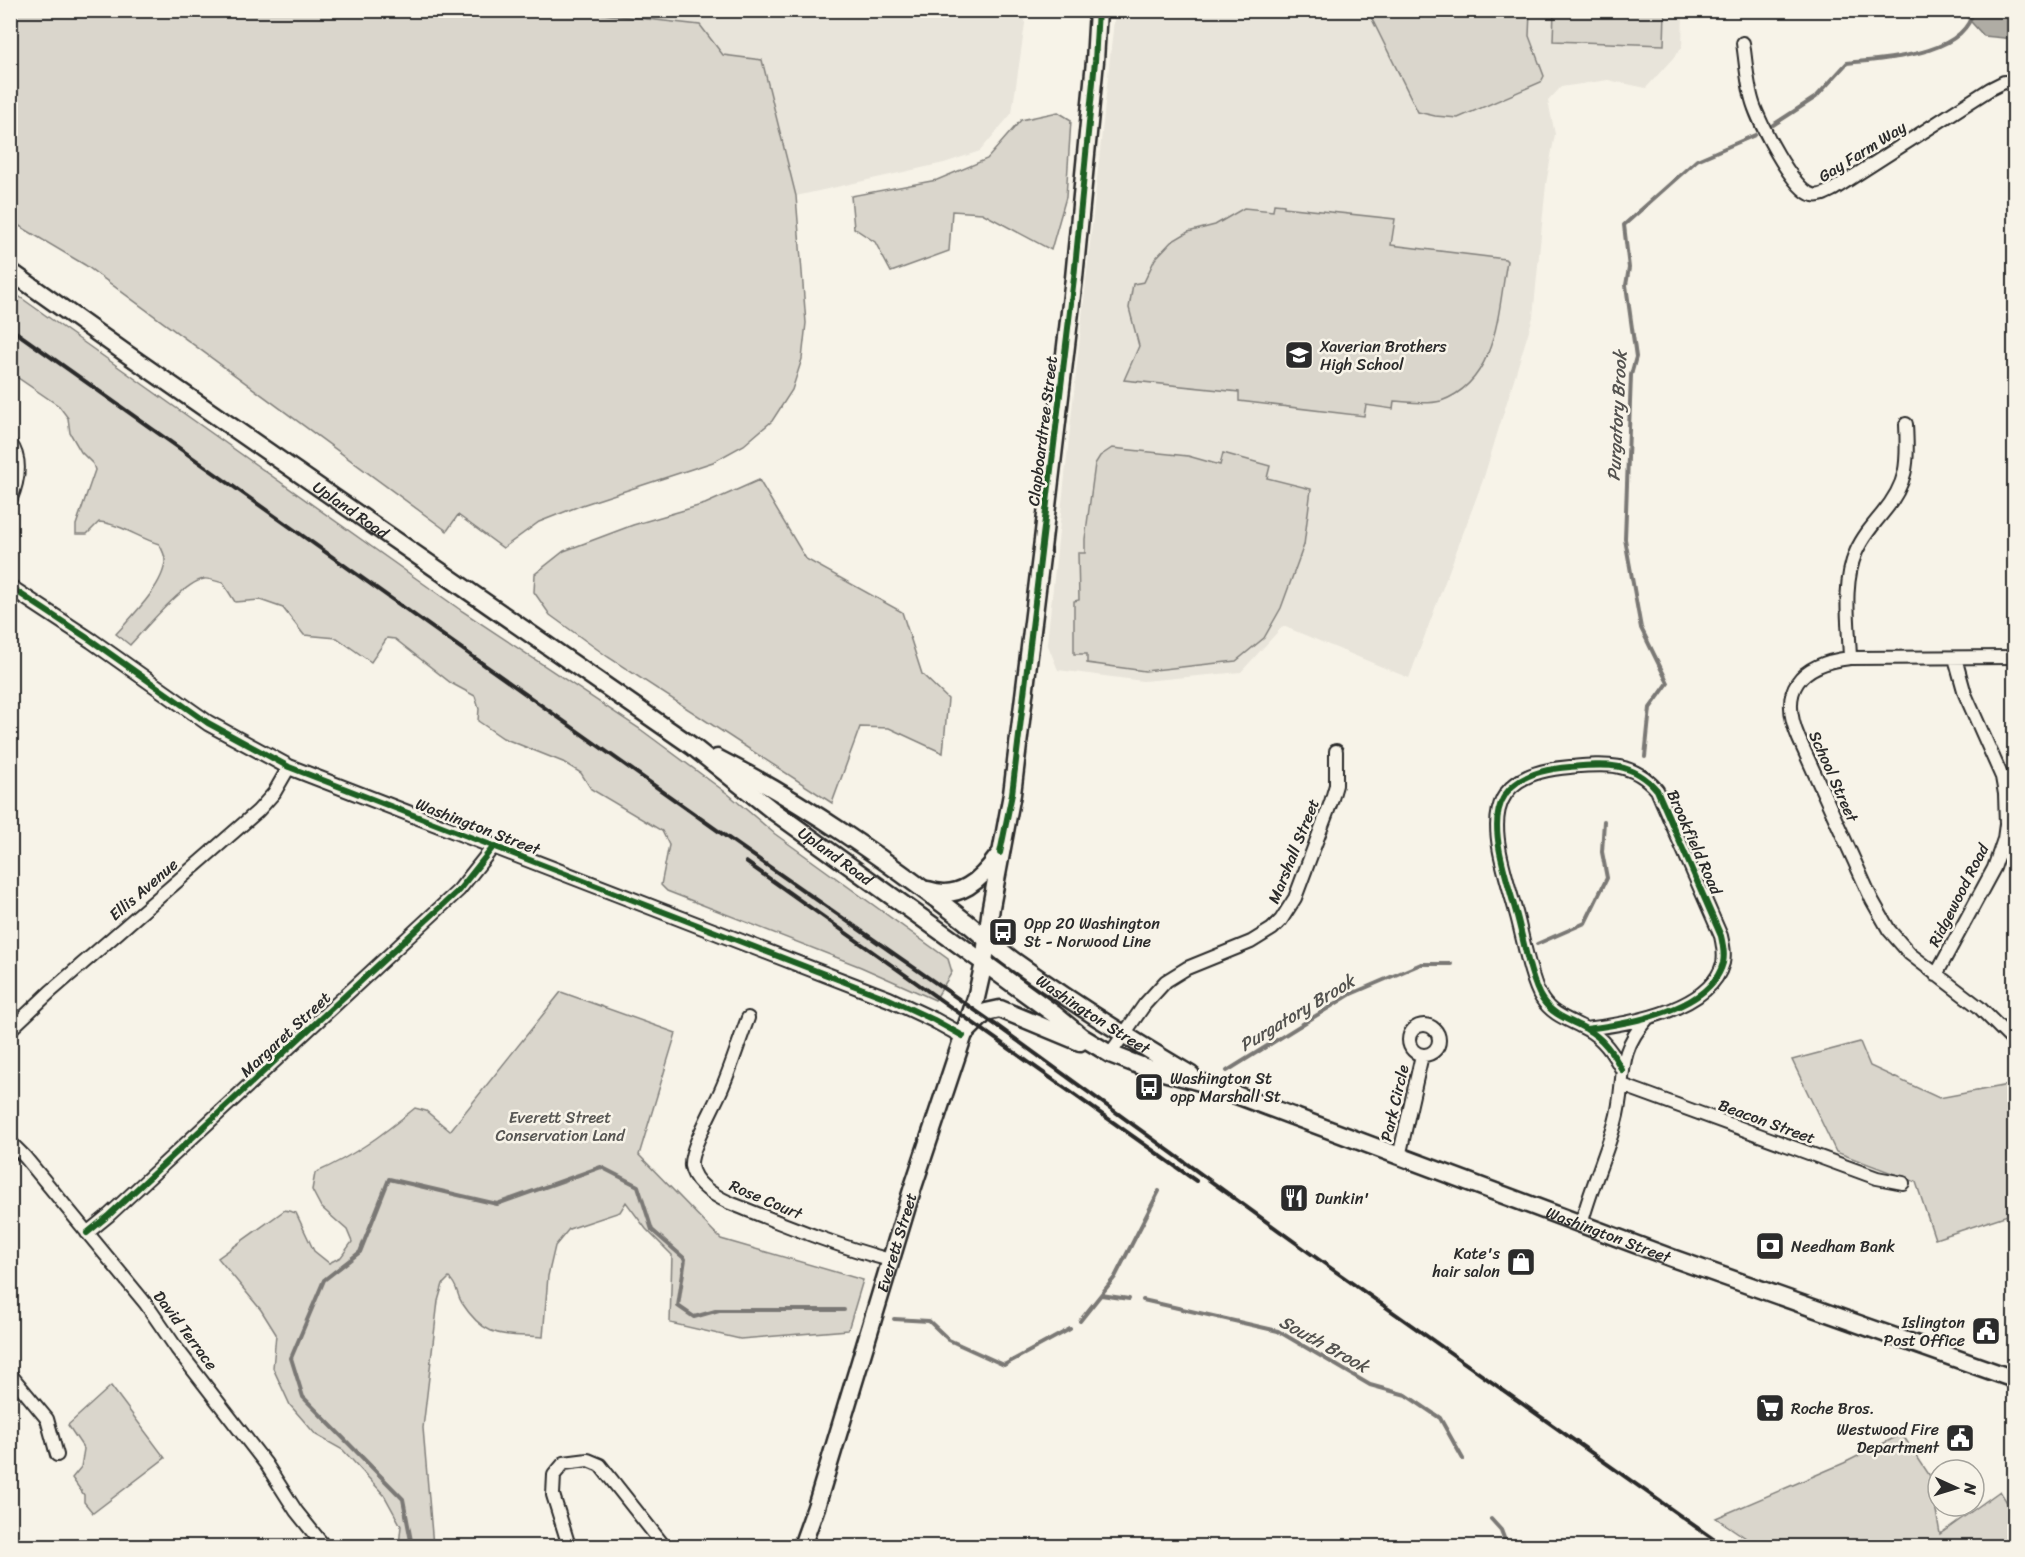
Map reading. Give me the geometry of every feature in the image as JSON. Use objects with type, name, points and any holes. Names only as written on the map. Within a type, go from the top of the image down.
[{"type":"main road","name":"Clapboardtree Street","points":[[987,939],[989,914],[1012,794],[1060,393],[1095,61],[1098,10]]},
{"type":"main road","name":"Upland Road","points":[[10,270],[692,746],[772,810],[984,963]]},
{"type":"main road","name":"Upland Road","points":[[692,746],[800,804],[855,840],[987,939]]},
{"type":"main road","points":[[920,887],[934,893],[946,894],[964,890],[982,876],[1000,853]]},
{"type":"main road","name":"Everett Street","points":[[801,1546],[816,1507],[890,1260],[977,992],[987,939]]},
{"type":"main road","name":"Washington Street","points":[[987,939],[1015,962],[1123,1035],[1204,1083]]},
{"type":"main road","name":"Washington Street","points":[[984,963],[1082,1037],[1110,1054],[1168,1075],[1204,1083],[1581,1225],[1843,1320],[2014,1378]]},
{"type":"main road","points":[[963,1036],[986,1012],[1000,1009],[1110,1054]]},
{"type":"street","name":"Gay Farm Way","points":[[1743,43],[1752,101],[1766,134],[1795,182],[1804,191],[1814,196],[1834,189],[1990,89],[2004,82],[2014,83]]},
{"type":"street","points":[[1850,658],[1848,599],[1851,566],[1863,538],[1901,488],[1908,460],[1906,424]]},
{"type":"street","points":[[10,443],[15,449],[18,460],[14,492],[10,501]]},
{"type":"street","name":"Washington Street","points":[[10,588],[92,641],[208,723],[289,766],[889,999],[963,1036]]},
{"type":"street","name":"School Street","points":[[2014,657],[1834,660],[1809,670],[1794,688],[1790,701],[1793,725],[1880,915],[1898,942],[1910,954],[1979,1007],[2014,1042]]},
{"type":"street","name":"Ridgewood Road","points":[[1936,975],[1994,868],[2004,839],[2006,824],[2002,777],[1965,694],[1954,658]]},
{"type":"street","name":"Marshall Street","points":[[1110,1054],[1156,990],[1176,973],[1251,942],[1272,929],[1281,920],[1295,898],[1331,802],[1336,785],[1336,751]]},
{"type":"street","name":"Brookfield Road","points":[[1586,1029],[1647,1019],[1688,1001],[1712,984],[1723,961],[1724,951],[1721,936],[1662,800],[1650,782],[1634,770],[1606,765],[1541,770],[1519,780],[1501,800],[1497,812],[1498,842],[1541,998],[1559,1016],[1586,1029],[1608,1047],[1622,1070]]},
{"type":"street","name":"Ellis Avenue","points":[[10,1030],[258,811],[274,793],[289,766]]},
{"type":"street","name":"Margaret Street","points":[[87,1233],[118,1208],[459,890],[494,846]]},
{"type":"street","name":"Rose Court","points":[[748,1018],[723,1086],[696,1145],[691,1164],[696,1180],[720,1199],[794,1229],[890,1260]]},
{"type":"street","points":[[1581,1225],[1615,1124],[1622,1085],[1622,1070],[1630,1041],[1647,1019]]},
{"type":"street","name":"Park Circle","points":[[1399,1157],[1422,1055]]},
{"type":"street","name":"Beacon Street","points":[[1622,1085],[1877,1178],[1903,1183]]},
{"type":"street","name":"David Terrace","points":[[10,1142],[26,1157],[146,1304],[177,1349],[266,1464],[296,1511],[324,1546]]},
{"type":"street","points":[[10,1374],[48,1419],[57,1455]]},
{"type":"street","points":[[569,1546],[553,1495],[554,1475],[564,1463],[588,1460],[600,1464],[664,1546]]},
{"type":"shaded area","points":[[1024,10],[1025,24],[1012,113],[980,151],[944,163],[796,196],[762,60],[723,55],[700,25],[576,11]]},
{"type":"shaded area","name":"Xaverian Brothers High School","points":[[1115,11],[1683,11],[1682,48],[1646,88],[1608,80],[1561,87],[1548,101],[1555,134],[1546,184],[1533,317],[1483,480],[1409,678],[1283,626],[1241,672],[1143,681],[1058,670],[1047,643]]},
{"type":"shaded area","points":[[1961,11],[2014,11],[2014,39],[1984,36]]},
{"type":"green space","points":[[11,11],[576,11],[700,25],[723,55],[762,60],[796,196],[806,323],[802,359],[792,390],[772,421],[744,445],[713,462],[582,505],[539,522],[503,548],[458,515],[447,531],[85,265],[11,221]]},
{"type":"green space","points":[[1368,11],[1530,11],[1529,36],[1544,76],[1541,82],[1458,118],[1418,112]]},
{"type":"green space","points":[[1554,11],[1665,11],[1664,45],[1553,41]]},
{"type":"green space","points":[[1058,112],[1071,120],[1066,197],[1051,250],[982,213],[952,211],[949,251],[891,272],[875,242],[854,228],[851,196],[937,180],[987,159],[1021,120]]},
{"type":"green space","points":[[1274,204],[1395,219],[1391,245],[1505,259],[1507,261],[1501,301],[1492,342],[1485,361],[1474,378],[1460,391],[1441,401],[1423,403],[1394,401],[1393,409],[1366,405],[1364,416],[1239,401],[1239,392],[1124,380],[1139,346],[1129,308],[1133,284],[1144,282],[1155,259],[1171,242],[1188,232],[1215,225],[1244,208],[1273,211]]},
{"type":"green space","points":[[10,290],[462,611],[640,729],[728,794],[775,834],[948,959],[952,972],[935,1000],[861,967],[667,891],[661,885],[669,845],[662,831],[591,789],[581,773],[563,762],[503,738],[478,721],[479,709],[475,696],[451,683],[395,639],[387,638],[371,662],[337,638],[304,635],[283,608],[260,600],[235,602],[223,583],[204,579],[186,588],[175,597],[130,645],[116,634],[159,580],[165,561],[164,554],[159,544],[107,523],[99,522],[87,534],[76,534],[76,525],[95,470],[70,433],[68,418],[59,406],[11,373]]},
{"type":"green space","points":[[1112,448],[1188,456],[1220,465],[1223,453],[1270,466],[1267,478],[1311,489],[1304,545],[1281,608],[1264,638],[1236,661],[1145,671],[1087,663],[1087,654],[1074,654],[1074,601],[1079,600],[1078,553],[1085,553],[1095,464],[1100,456]]},
{"type":"green space","points":[[759,480],[806,559],[902,612],[922,674],[948,699],[943,753],[889,728],[860,727],[832,803],[608,657],[550,615],[534,592],[535,574],[564,551],[633,525],[705,504]]},
{"type":"green space","name":"Everett Street Conservation Land","points":[[561,992],[676,1033],[639,1155],[721,1239],[863,1280],[848,1330],[740,1339],[670,1323],[672,1255],[646,1229],[626,1202],[620,1212],[569,1229],[555,1246],[548,1276],[543,1337],[496,1333],[479,1324],[462,1303],[449,1278],[443,1284],[438,1301],[423,1428],[433,1546],[399,1546],[401,1526],[384,1495],[343,1450],[316,1435],[290,1405],[273,1368],[276,1334],[261,1310],[218,1258],[285,1210],[296,1213],[314,1251],[329,1263],[341,1257],[352,1242],[347,1230],[321,1207],[312,1190],[315,1173],[367,1144],[415,1108],[426,1111],[450,1131]]},
{"type":"green space","points":[[1860,1042],[1870,1066],[1939,1098],[2014,1084],[2014,1213],[1935,1239],[1916,1182],[1836,1152],[1792,1060]]},
{"type":"green space","points":[[111,1386],[165,1458],[93,1513],[84,1502],[84,1495],[72,1478],[81,1467],[84,1449],[68,1425]]},
{"type":"green space","points":[[1902,1434],[1926,1470],[1926,1518],[1937,1518],[1940,1534],[1962,1518],[1986,1518],[1986,1501],[2000,1491],[2008,1504],[2010,1515],[2014,1517],[2014,1546],[1758,1546],[1716,1518],[1844,1463]]},
{"type":"waterway","name":"Purgatory Brook","points":[[1773,125],[1816,97],[1847,63],[1901,57],[1940,46],[1956,37],[1967,25],[1973,10]]},
{"type":"waterway","name":"Purgatory Brook","points":[[1645,757],[1650,708],[1668,683],[1641,628],[1625,539],[1631,375],[1636,357],[1626,285],[1629,268],[1624,225],[1697,160],[1755,135]]},
{"type":"waterway","name":"Purgatory Brook","points":[[1537,944],[1585,923],[1607,878],[1602,852],[1604,821]]},
{"type":"waterway","name":"Purgatory Brook","points":[[1227,1071],[1351,994],[1421,964],[1451,964]]},
{"type":"waterway","name":"Purgatory Brook","points":[[412,1546],[403,1499],[303,1397],[291,1358],[324,1280],[360,1252],[389,1179],[497,1204],[601,1167],[638,1186],[652,1230],[685,1259],[678,1306],[694,1317],[719,1310],[844,1310]]},
{"type":"waterway","name":"Purgatory Brook","points":[[1080,1321],[1115,1277],[1159,1191]]},
{"type":"waterway","name":"South Brook","points":[[1101,1295],[1129,1299]]},
{"type":"waterway","name":"South Brook","points":[[1143,1300],[1278,1331],[1370,1385],[1406,1395],[1440,1418],[1463,1459]]},
{"type":"waterway","name":"Purgatory Brook","points":[[894,1319],[929,1321],[949,1340],[1004,1365],[1070,1329]]},
{"type":"waterway","name":"South Brook","points":[[1491,1519],[1501,1530],[1507,1546]]},
{"type":"railway","points":[[10,328],[731,840],[996,1025],[1318,1259],[1723,1546]]},
{"type":"railway","points":[[746,862],[1196,1181]]},
{"type":"cycle path","points":[[1000,853],[1012,794],[1074,278],[1098,10]]},
{"type":"cycle path","points":[[10,587],[92,641],[208,723],[289,767],[889,999],[963,1036]]},
{"type":"cycle path","points":[[1586,1029],[1644,1019],[1685,1004],[1702,993],[1715,979],[1724,960],[1721,936],[1657,790],[1638,774],[1617,766],[1570,767],[1537,773],[1515,784],[1503,799],[1497,818],[1498,840],[1503,864],[1538,991],[1546,1005],[1557,1014],[1598,1037],[1622,1070]]},
{"type":"cycle path","points":[[87,1233],[459,890],[494,846]]},
{"type":"place","name":"Xaverian Brothers High School","points":[[1299,355]]},
{"type":"place","name":"Opp 20 Washington St - Norwood Line","points":[[1003,932]]},
{"type":"place","name":"Washington St opp Marshall St","points":[[1149,1087]]},
{"type":"place","name":"Dunkin'","points":[[1294,1198]]},
{"type":"place","name":"Needham Bank","points":[[1770,1246]]},
{"type":"place","name":"Kate's hair salon","points":[[1521,1262]]},
{"type":"place","name":"Islington Post Office","points":[[1986,1331]]},
{"type":"place","name":"Roche Bros.","points":[[1770,1408]]},
{"type":"place","name":"Westwood Fire Department","points":[[1960,1438]]}]
